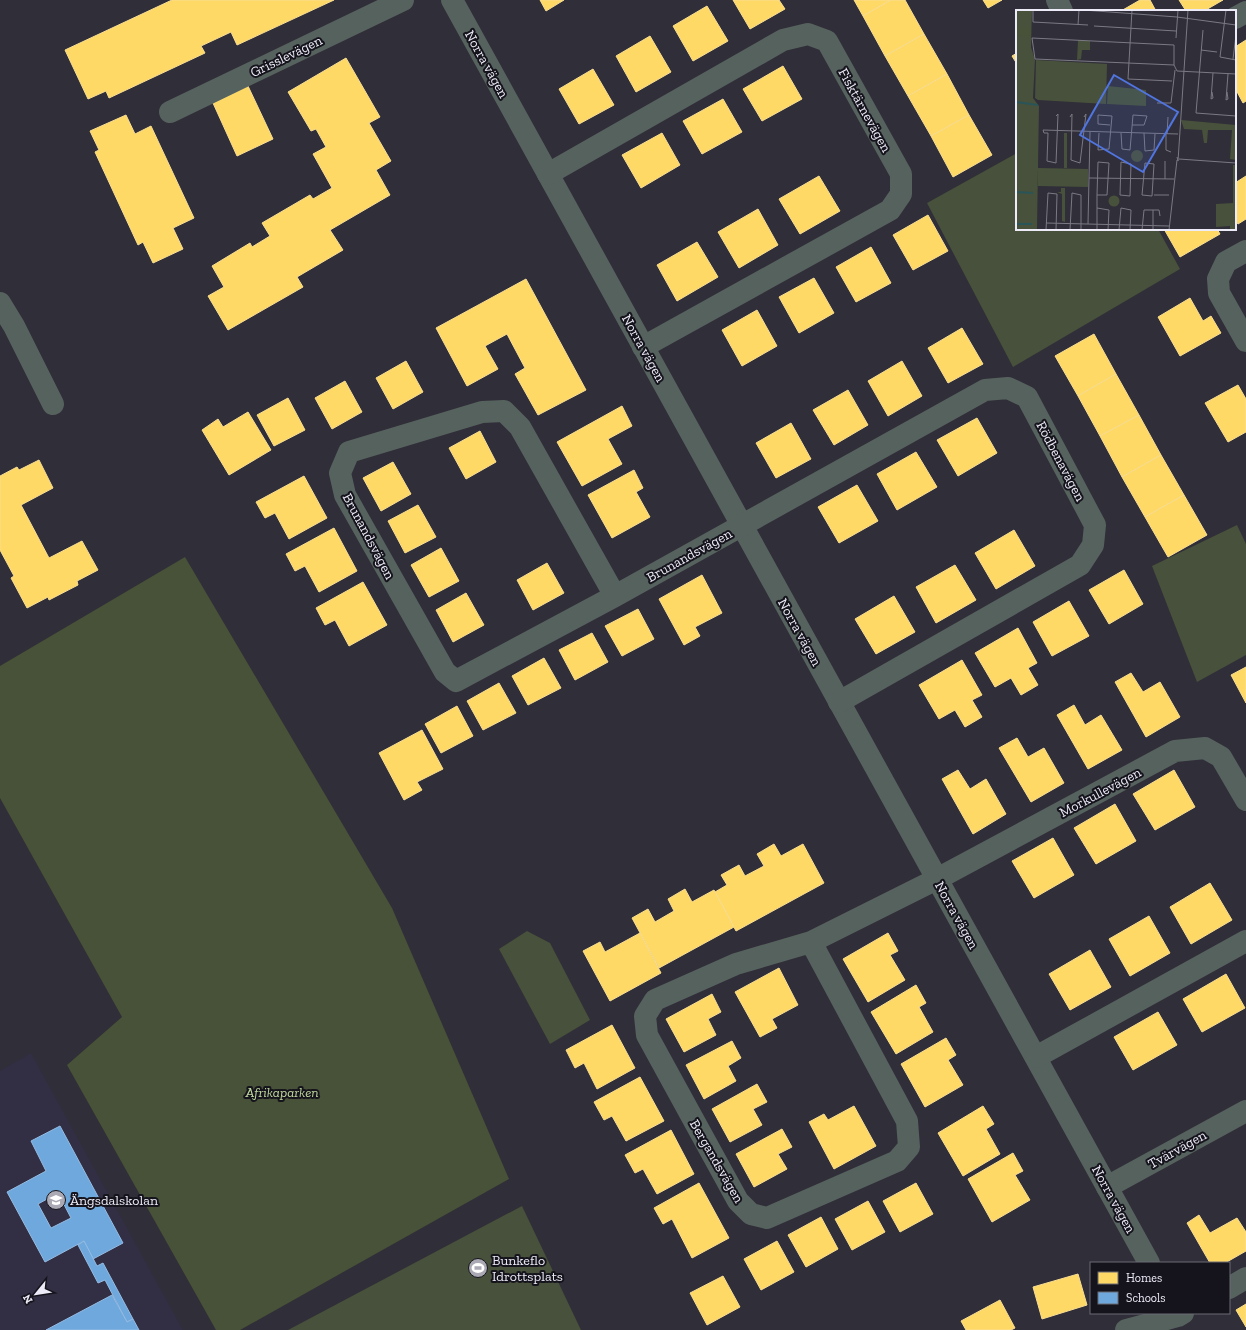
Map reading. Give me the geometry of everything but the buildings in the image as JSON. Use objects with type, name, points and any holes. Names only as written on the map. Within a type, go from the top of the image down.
[{"type":"street","name":"Grisslevägen","points":[[170,112],[402,0]]},
{"type":"street","name":"Norra vägen","points":[[452,0],[1148,1262]]},
{"type":"street","points":[[1057,0],[1062,10]]},
{"type":"street","points":[[1236,17],[1246,12]]},
{"type":"street","name":"Fisktärnevägen","points":[[548,174],[783,40],[808,34],[827,41],[901,174],[901,194],[890,210],[643,347]]},
{"type":"street","points":[[1246,251],[1226,262],[1218,279],[1219,293],[1246,341]]},
{"type":"street","points":[[0,303],[14,326],[53,404]]},
{"type":"street","name":"Rödbenavägen","points":[[742,525],[985,390],[1008,388],[1027,397],[1095,524],[1093,545],[1080,565],[839,702]]},
{"type":"street","name":"Brunandsvägen","points":[[615,596],[520,427],[504,411],[482,412],[349,452],[340,473],[345,495],[445,672],[456,681],[615,596],[742,525]]},
{"type":"street","name":"Morkullevägen","points":[[937,879],[1175,751],[1205,748],[1221,757],[1246,800]]},
{"type":"street","name":"Bergandsvägen","points":[[811,942],[907,1121],[909,1147],[897,1161],[767,1218],[751,1214],[738,1201],[647,1035],[645,1016],[655,1000],[736,964],[811,942],[937,879]]},
{"type":"street","points":[[1036,1057],[1246,941]]},
{"type":"street","name":"Tvärvägen","points":[[1107,1187],[1246,1110]]},
{"type":"street","points":[[1230,1287],[1246,1278]]},
{"type":"street","points":[[1126,1330],[1181,1318]]},
{"type":"shaded area","name":"Ängsdalskolan","points":[[31,1053],[183,1330],[0,1330],[0,1071]]},
{"type":"green space","points":[[1016,154],[1016,230],[1159,230],[1180,269],[1013,367],[927,203]]},
{"type":"green space","points":[[1237,525],[1246,544],[1246,655],[1197,682],[1152,566]]},
{"type":"green space","name":"Afrikaparken","points":[[185,557],[392,908],[509,1179],[240,1330],[216,1330],[67,1065],[122,1017],[0,798],[0,666]]},
{"type":"green space","points":[[527,931],[550,943],[590,1020],[550,1044],[499,949]]},
{"type":"green space","name":"Bunkeflo Idrottsplats","points":[[522,1206],[581,1330],[288,1330]]},
{"type":"place","name":"Ängsdalskolan","points":[[56,1200]]},
{"type":"place","name":"Bunkeflo Idrottsplats","points":[[478,1268]]}]
